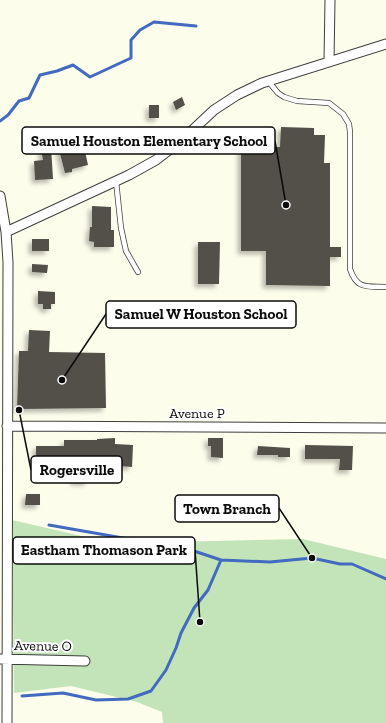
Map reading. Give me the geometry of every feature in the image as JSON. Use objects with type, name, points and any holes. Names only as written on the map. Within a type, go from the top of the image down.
[{"type":"street","points":[[329,62],[330,0]]},
{"type":"street","points":[[6,232],[116,181],[156,160],[182,140],[214,110],[237,95],[268,81],[386,44]]},
{"type":"street","points":[[0,196],[6,232],[8,262],[7,426],[3,522],[3,659],[7,723]]},
{"type":"street","name":"Avenue P","points":[[7,426],[386,428]]},
{"type":"street","name":"Avenue O","points":[[3,659],[85,661]]},
{"type":"lane","points":[[268,81],[278,93],[284,97],[297,101],[329,103],[343,114],[349,124],[350,269],[353,278],[358,284],[365,286],[386,287]]},
{"type":"lane","points":[[116,181],[121,228],[126,251],[138,272]]},
{"type":"green space","points":[[12,520],[99,540],[172,542],[303,539],[386,559],[386,723],[163,723],[162,712],[137,702],[71,686],[14,693]]},
{"type":"building","points":[[182,97],[185,105],[176,110],[173,102]]},
{"type":"building","points":[[149,105],[159,105],[159,118],[149,118]]},
{"type":"building","points":[[281,127],[314,128],[314,135],[325,135],[324,163],[330,163],[330,247],[341,247],[341,257],[330,257],[330,286],[266,285],[266,251],[241,251],[241,147],[280,147]]},
{"type":"building","points":[[81,133],[88,165],[72,169],[72,172],[65,173],[57,142],[74,137],[73,135]]},
{"type":"building","points":[[51,147],[53,179],[35,180],[34,161],[43,160],[41,149]]},
{"type":"building","points":[[92,206],[111,207],[111,230],[114,230],[114,247],[94,247],[94,242],[89,241],[90,227],[92,227]]},
{"type":"building","points":[[32,239],[49,239],[49,251],[32,251]]},
{"type":"building","points":[[198,242],[220,242],[219,284],[198,284]]},
{"type":"building","points":[[32,264],[48,265],[47,273],[32,272]]},
{"type":"building","points":[[38,291],[55,292],[55,304],[51,304],[51,309],[43,309],[43,304],[38,304]]},
{"type":"building","points":[[29,330],[50,331],[49,352],[105,353],[106,408],[17,409],[19,351],[28,351]]},
{"type":"building","points":[[115,438],[115,444],[133,445],[132,467],[88,467],[88,482],[74,482],[74,470],[65,470],[65,464],[36,464],[36,446],[64,446],[64,440],[97,440]]},
{"type":"building","points":[[208,438],[223,438],[223,458],[211,457],[211,446],[208,446]]},
{"type":"building","points":[[305,445],[353,446],[352,470],[339,470],[340,459],[305,459]]},
{"type":"building","points":[[258,446],[290,448],[290,457],[278,457],[278,455],[257,455]]},
{"type":"building","points":[[26,494],[40,494],[40,505],[25,505]]},
{"type":"waterway","points":[[0,121],[8,115],[19,101],[29,98],[40,75],[73,65],[90,77],[131,58],[131,40],[140,30],[154,22],[196,26]]},
{"type":"waterway","points":[[49,525],[191,550],[221,560],[270,562],[312,558],[340,564],[352,564],[386,579]]},
{"type":"waterway","points":[[22,696],[63,693],[96,700],[128,699],[151,691],[166,670],[181,633],[194,608],[208,590],[221,560]]},
{"type":"place","name":"Samuel Houston Elementary School","points":[[286,205]]},
{"type":"place","name":"Samuel W Houston School","points":[[62,380]]},
{"type":"place","name":"Rogersville","points":[[19,410]]},
{"type":"place","name":"Town Branch","points":[[312,558]]},
{"type":"place","name":"Eastham Thomason Park","points":[[200,622]]}]
